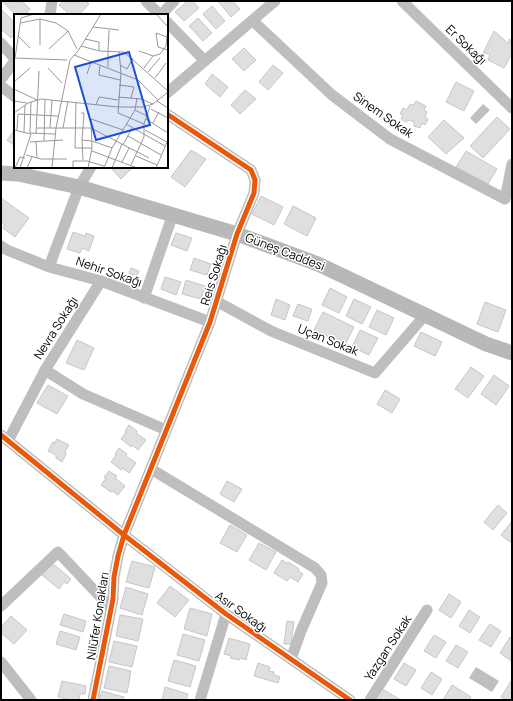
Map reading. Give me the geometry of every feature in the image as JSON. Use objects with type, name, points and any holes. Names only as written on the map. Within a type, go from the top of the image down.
[{"type":"main road","name":"Güneş Caddesi","points":[[1,172],[18,174],[79,187],[237,234],[318,264],[426,314],[486,344],[512,353]]},
{"type":"street","points":[[50,14],[52,1]]},
{"type":"street","points":[[146,1],[159,14]]},
{"type":"street","points":[[161,14],[174,1]]},
{"type":"street","points":[[168,92],[275,1]]},
{"type":"street","name":"Er Sokağı","points":[[402,1],[512,108]]},
{"type":"street","name":"Sinem Sokak","points":[[253,21],[332,95],[397,142],[505,199],[512,164]]},
{"type":"street","points":[[168,23],[205,61]]},
{"type":"street","points":[[1,43],[14,59]]},
{"type":"street","points":[[1,79],[14,61]]},
{"type":"street","points":[[1,86],[14,97]]},
{"type":"street","name":"Reis Sokağı","points":[[166,430],[210,322],[237,234],[255,189],[255,180],[251,170],[168,115]]},
{"type":"street","points":[[49,267],[79,187],[90,168]]},
{"type":"street","points":[[144,298],[173,214]]},
{"type":"street","name":"Nehir Sokağı","points":[[1,246],[7,250],[49,267],[101,282],[210,322]]},
{"type":"street","name":"Nevra Sokağı","points":[[101,282],[45,370],[84,394],[166,430]]},
{"type":"street","name":"Uçan Sokak","points":[[216,301],[271,332],[375,374],[426,314]]},
{"type":"street","points":[[5,438],[45,370]]},
{"type":"street","name":"Nilüfer Konakları","points":[[93,700],[111,608],[118,556],[124,535],[166,430]]},
{"type":"street","name":"Asır Sokağı","points":[[5,438],[124,535],[226,614],[350,700]]},
{"type":"street","points":[[151,469],[318,570],[321,575],[322,583],[301,631],[291,659]]},
{"type":"street","points":[[1,606],[58,552],[111,608]]},
{"type":"street","name":"Yazgan Sokak","points":[[370,700],[427,610]]},
{"type":"street","points":[[200,700],[226,614]]},
{"type":"street","points":[[1,662],[31,700]]},
{"type":"shaded area","points":[[483,104],[490,110],[476,124],[470,118]]},
{"type":"shaded area","points":[[476,667],[499,681],[492,692],[469,678]]},
{"type":"building","points":[[2,1],[22,1],[30,9],[26,14],[15,14]]},
{"type":"building","points":[[63,1],[86,1],[89,4],[80,14],[69,14],[59,5]]},
{"type":"building","points":[[188,1],[193,1],[199,8],[184,21],[175,12]]},
{"type":"building","points":[[218,1],[233,1],[240,9],[231,17]]},
{"type":"building","points":[[212,6],[225,21],[216,29],[203,14]]},
{"type":"building","points":[[1,9],[14,22],[14,34],[11,38],[1,29]]},
{"type":"building","points":[[198,18],[212,33],[203,41],[189,26]]},
{"type":"building","points":[[494,31],[509,44],[509,39],[512,41],[512,54],[504,68],[488,60],[490,54],[483,53]]},
{"type":"building","points":[[244,48],[256,60],[244,71],[232,59]]},
{"type":"building","points":[[273,65],[283,73],[268,90],[259,82]]},
{"type":"building","points":[[212,74],[228,87],[220,97],[205,84]]},
{"type":"building","points":[[456,82],[474,91],[464,111],[446,102]]},
{"type":"building","points":[[245,90],[256,99],[240,114],[231,105]]},
{"type":"building","points":[[416,101],[426,106],[424,110],[427,112],[425,117],[428,119],[425,125],[422,123],[420,128],[414,126],[414,122],[409,120],[406,122],[401,119],[403,115],[400,114],[403,108],[407,110],[410,104],[414,105]]},
{"type":"building","points":[[497,117],[510,129],[483,158],[470,146]]},
{"type":"building","points":[[444,120],[464,138],[446,154],[428,137]]},
{"type":"building","points":[[14,130],[14,145],[7,140]]},
{"type":"building","points":[[191,150],[206,159],[185,187],[171,177]]},
{"type":"building","points":[[466,151],[497,169],[488,184],[456,167]]},
{"type":"building","points":[[111,168],[132,168],[121,179]]},
{"type":"building","points":[[261,196],[283,207],[274,225],[252,214]]},
{"type":"building","points":[[1,198],[29,218],[15,237],[3,228],[5,225],[1,223]]},
{"type":"building","points":[[293,206],[316,218],[307,236],[284,224]]},
{"type":"building","points":[[73,232],[85,236],[86,233],[94,236],[89,251],[82,248],[80,253],[67,249]]},
{"type":"building","points":[[176,233],[192,238],[187,251],[171,245]]},
{"type":"building","points":[[194,258],[211,264],[207,275],[190,270]]},
{"type":"building","points":[[131,268],[139,271],[137,276],[129,273]]},
{"type":"building","points":[[165,277],[181,282],[176,295],[161,289]]},
{"type":"building","points":[[186,280],[205,286],[201,299],[182,294]]},
{"type":"building","points":[[330,288],[347,297],[339,313],[322,305]]},
{"type":"building","points":[[276,299],[290,305],[285,320],[271,315]]},
{"type":"building","points":[[354,299],[371,307],[362,324],[346,316]]},
{"type":"building","points":[[485,302],[506,310],[498,332],[477,324]]},
{"type":"building","points":[[298,304],[312,309],[308,321],[293,316]]},
{"type":"building","points":[[377,310],[394,318],[386,335],[369,327]]},
{"type":"building","points":[[323,312],[354,327],[345,345],[314,330]]},
{"type":"building","points":[[360,330],[378,338],[369,355],[352,347]]},
{"type":"building","points":[[421,332],[442,342],[435,356],[414,346]]},
{"type":"building","points":[[77,340],[94,348],[84,370],[66,363]]},
{"type":"building","points":[[471,367],[484,376],[468,398],[455,389]]},
{"type":"building","points":[[494,375],[509,386],[496,405],[481,394]]},
{"type":"building","points":[[48,385],[68,396],[57,414],[37,403]]},
{"type":"building","points":[[385,390],[400,399],[392,413],[377,404]]},
{"type":"building","points":[[129,425],[137,431],[136,433],[146,440],[138,450],[132,445],[131,447],[121,439]]},
{"type":"building","points":[[57,439],[69,445],[65,451],[66,454],[62,462],[56,458],[56,455],[48,451],[53,442],[55,443]]},
{"type":"building","points":[[119,448],[127,454],[126,456],[136,463],[129,473],[122,468],[121,470],[111,462]]},
{"type":"building","points":[[109,471],[117,476],[115,478],[125,486],[118,495],[101,485],[106,478],[104,477]]},
{"type":"building","points":[[227,481],[242,489],[234,502],[220,494]]},
{"type":"building","points":[[498,505],[507,513],[493,530],[484,522]]},
{"type":"building","points":[[512,521],[512,539],[510,542],[501,535]]},
{"type":"building","points":[[230,525],[247,535],[237,552],[220,543]]},
{"type":"building","points":[[259,543],[276,552],[266,570],[249,560]]},
{"type":"building","points":[[282,560],[299,569],[298,571],[303,574],[298,582],[290,577],[287,581],[274,573]]},
{"type":"building","points":[[132,561],[155,567],[149,588],[126,582]]},
{"type":"building","points":[[52,563],[71,579],[67,584],[64,582],[59,589],[42,575]]},
{"type":"building","points":[[170,586],[189,600],[175,617],[157,603]]},
{"type":"building","points":[[126,587],[148,594],[142,615],[120,608]]},
{"type":"building","points":[[449,594],[461,602],[451,618],[439,610]]},
{"type":"building","points":[[190,608],[212,614],[207,636],[184,629]]},
{"type":"building","points":[[469,610],[480,617],[470,633],[459,626]]},
{"type":"building","points":[[64,614],[86,621],[83,632],[60,625]]},
{"type":"building","points":[[120,615],[143,619],[138,641],[116,636]]},
{"type":"building","points":[[11,616],[27,630],[14,644],[1,633],[1,627]]},
{"type":"building","points":[[287,621],[294,622],[291,644],[284,644]]},
{"type":"building","points":[[490,624],[501,631],[491,647],[479,640]]},
{"type":"building","points":[[60,631],[80,637],[76,650],[56,644]]},
{"type":"building","points":[[183,634],[205,640],[199,661],[177,655]]},
{"type":"building","points":[[434,635],[446,642],[436,658],[424,651]]},
{"type":"building","points":[[510,637],[512,639],[511,661],[500,653]]},
{"type":"building","points":[[229,638],[250,644],[246,660],[240,658],[239,660],[230,658],[231,656],[224,654]]},
{"type":"building","points":[[114,641],[137,646],[132,667],[109,662]]},
{"type":"building","points":[[456,645],[468,652],[458,668],[446,661]]},
{"type":"building","points":[[174,660],[196,666],[190,687],[168,681]]},
{"type":"building","points":[[258,663],[270,667],[269,671],[274,672],[273,674],[280,677],[278,683],[254,676]]},
{"type":"building","points":[[404,663],[416,670],[406,686],[394,679]]},
{"type":"building","points":[[109,666],[131,671],[127,693],[104,688]]},
{"type":"building","points":[[431,672],[442,679],[432,695],[421,688]]},
{"type":"building","points":[[62,681],[86,686],[85,694],[80,694],[79,700],[70,700],[58,697]]},
{"type":"building","points":[[511,681],[512,700],[507,700],[501,697]]},
{"type":"building","points":[[452,685],[471,697],[469,700],[443,700]]},
{"type":"building","points":[[165,687],[188,694],[186,700],[162,700]]},
{"type":"building","points":[[384,690],[401,700],[378,700]]},
{"type":"building","points":[[102,691],[124,697],[123,700],[99,700]]},
{"type":"cycle path","points":[[93,700],[113,599],[114,577],[124,535],[210,322],[237,234],[254,193],[255,180],[251,170],[168,115]]},
{"type":"cycle path","points":[[1,435],[124,535],[226,614],[350,700]]}]
